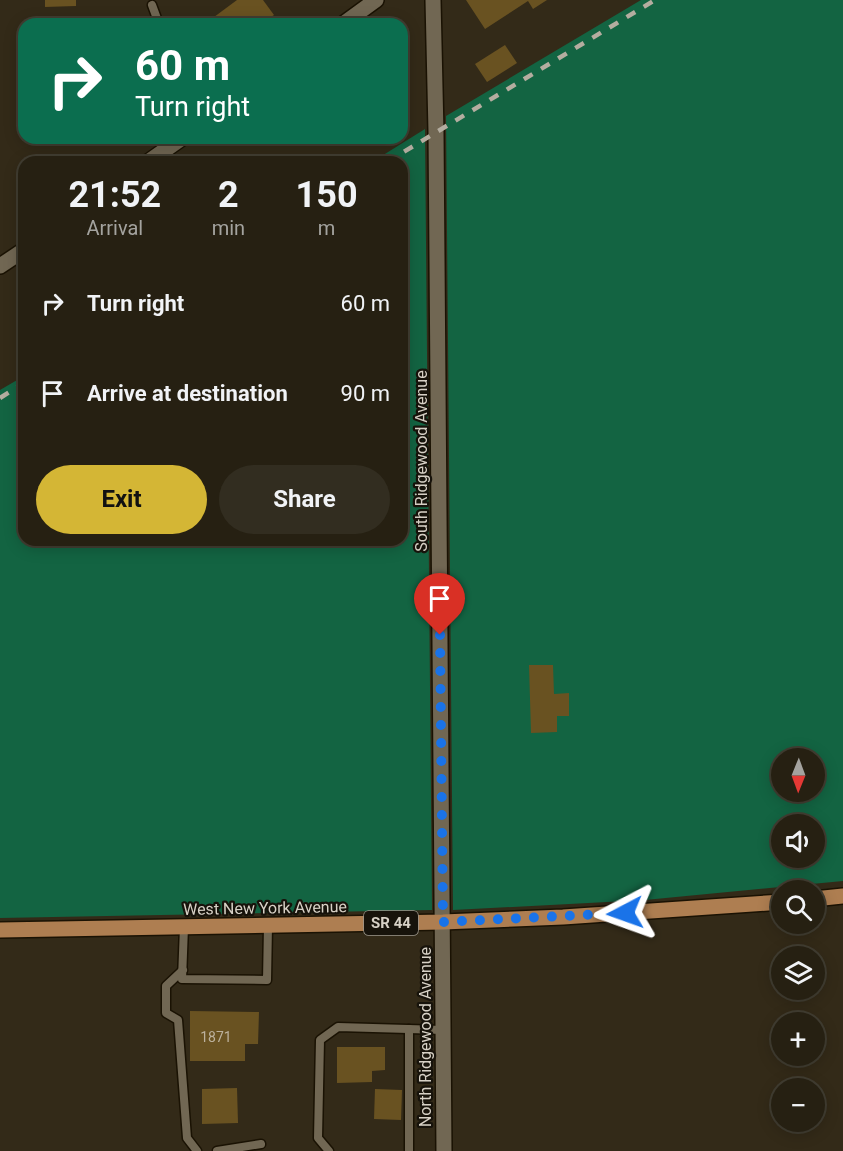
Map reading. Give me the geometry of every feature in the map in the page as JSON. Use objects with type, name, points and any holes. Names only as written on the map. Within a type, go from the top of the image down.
[{"type":"main road","points":[[825,898],[843,896]]},
{"type":"main road","name":"West New York Avenue","points":[[0,930],[443,922],[563,917],[771,903]]},
{"type":"street","points":[[351,18],[376,0]]},
{"type":"street","name":"South Ridgewood Avenue","points":[[433,0],[443,922]]},
{"type":"street","points":[[156,156],[174,144]]},
{"type":"street","points":[[0,267],[18,254]]},
{"type":"street","name":"North Ridgewood Avenue","points":[[443,922],[444,1151]]},
{"type":"lane","points":[[152,5],[157,18]]},
{"type":"lane","points":[[184,927],[183,979],[267,980],[268,926]]},
{"type":"lane","points":[[183,970],[166,986],[166,1013],[178,1020],[187,1138],[197,1151]]},
{"type":"lane","points":[[329,1151],[318,1138],[320,1040],[339,1027],[443,1029]]},
{"type":"lane","points":[[409,1029],[409,1151]]},
{"type":"lane","points":[[217,1151],[261,1144]]},
{"type":"green space","points":[[641,0],[843,0],[843,881],[825,883],[825,880],[771,880],[771,888],[645,900],[453,910],[446,116]]},
{"type":"green space","points":[[425,129],[432,910],[0,918],[0,390],[18,380],[18,546],[408,546],[408,156],[382,156],[401,144],[408,144],[408,140]]},
{"type":"building","points":[[45,0],[76,0],[76,6],[45,7]]},
{"type":"building","points":[[237,0],[263,0],[274,15],[270,18],[213,18]]},
{"type":"building","points":[[466,0],[547,0],[533,9],[528,1],[485,29]]},
{"type":"building","points":[[505,45],[517,63],[487,82],[475,64]]},
{"type":"building","points":[[529,665],[553,665],[554,694],[569,693],[569,716],[557,716],[557,732],[531,733]]},
{"type":"building","points":[[190,1011],[259,1012],[258,1044],[245,1044],[245,1061],[190,1061]]},
{"type":"building","points":[[337,1047],[385,1047],[385,1070],[372,1071],[372,1082],[337,1083]]},
{"type":"building","points":[[237,1088],[238,1123],[202,1124],[202,1089]]},
{"type":"building","points":[[375,1089],[402,1090],[401,1120],[374,1119]]},
{"type":"railway","points":[[397,156],[655,0]]},
{"type":"railway","points":[[0,398],[18,387]]},
{"type":"route","points":[[440,635],[443,922],[625,913]]}]
